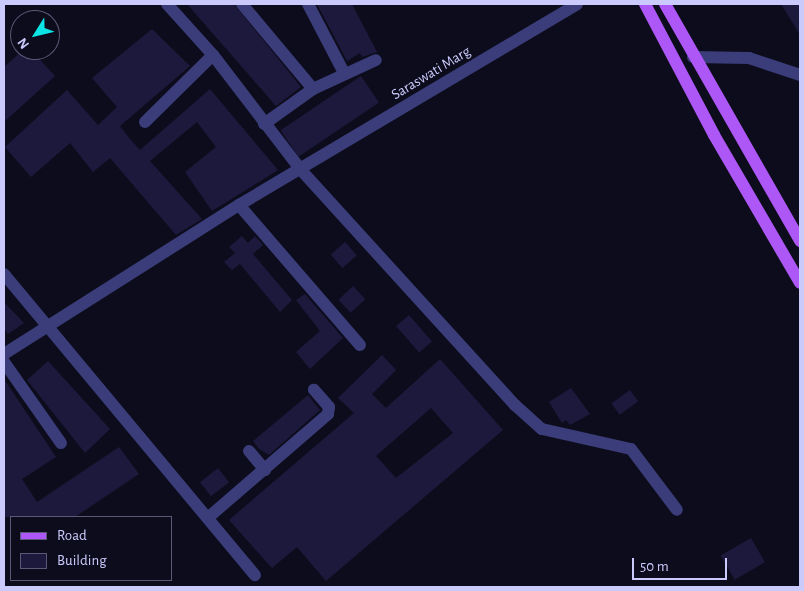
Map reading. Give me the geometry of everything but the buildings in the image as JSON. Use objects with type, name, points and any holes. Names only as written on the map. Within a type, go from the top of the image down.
[{"type":"main road","points":[[645,4],[714,135],[800,283]]},
{"type":"main road","points":[[665,4],[727,120],[800,242]]},
{"type":"street","points":[[167,4],[213,55],[264,124],[302,170],[537,426],[569,438],[632,449],[677,510]]},
{"type":"street","points":[[242,4],[313,88]]},
{"type":"street","points":[[308,4],[344,73]]},
{"type":"street","name":"Saraswati Marg","points":[[4,354],[239,205],[302,170],[577,4]]},
{"type":"street","points":[[145,122],[213,55]]},
{"type":"street","points":[[694,57],[744,57],[800,75]]},
{"type":"street","points":[[264,124],[313,88],[376,60]]},
{"type":"street","points":[[239,205],[360,345]]},
{"type":"street","points":[[4,274],[210,516],[255,575]]},
{"type":"street","points":[[4,362],[61,443]]},
{"type":"street","points":[[210,516],[328,414],[329,407],[314,390]]},
{"type":"street","points":[[249,450],[265,470]]}]
